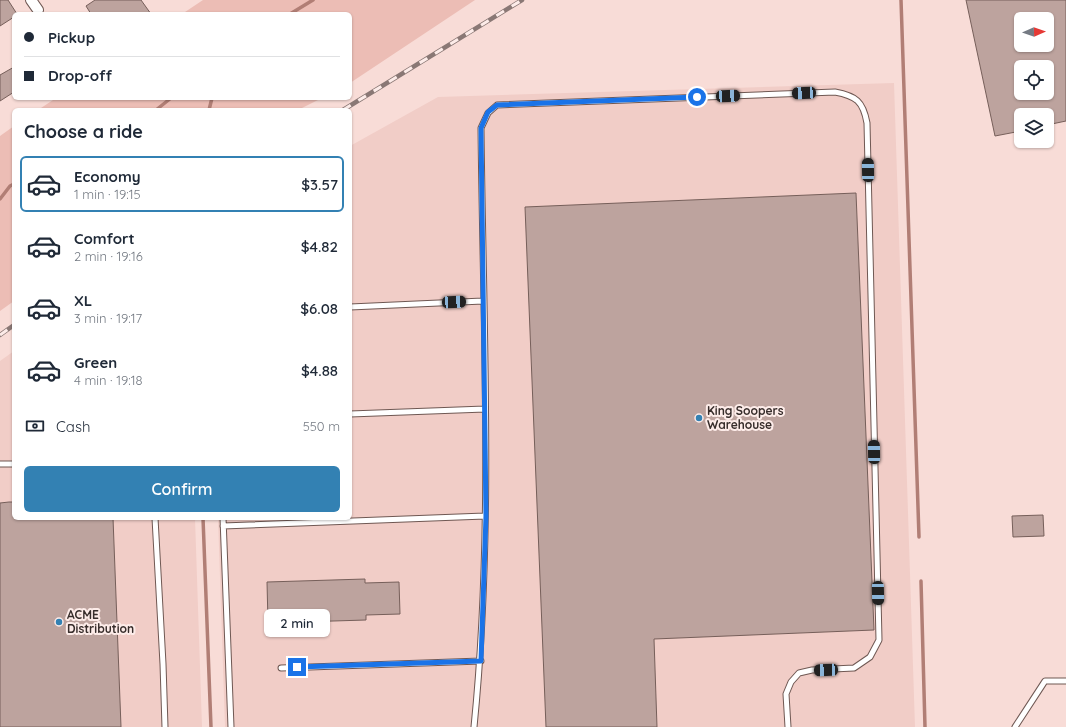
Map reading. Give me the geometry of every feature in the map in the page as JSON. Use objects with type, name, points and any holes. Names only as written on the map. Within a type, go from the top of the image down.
[{"type":"street","points":[[32,0],[38,10]]},
{"type":"lane","points":[[474,727],[481,661],[486,516],[481,128],[488,112],[497,105],[835,92],[848,94],[857,100],[864,108],[866,123],[879,640],[870,657],[854,668],[812,670],[799,673],[791,682],[786,694],[788,727]]},
{"type":"lane","points":[[352,307],[483,300]]},
{"type":"lane","points":[[352,414],[485,409]]},
{"type":"lane","points":[[0,464],[12,464]]},
{"type":"lane","points":[[223,526],[486,516]]},
{"type":"lane","points":[[155,520],[165,727]]},
{"type":"lane","points":[[223,520],[231,727]]},
{"type":"lane","points":[[281,668],[481,661]]},
{"type":"lane","points":[[1015,727],[1045,681],[1066,681]]},
{"type":"shaded area","points":[[203,0],[475,0],[352,82],[352,12],[185,12]]},
{"type":"shaded area","points":[[894,83],[915,727],[225,727],[218,520],[352,520],[352,145],[438,97]]},
{"type":"shaded area","points":[[53,100],[318,100],[302,108],[41,108]]},
{"type":"shaded area","points":[[12,127],[12,302],[0,311],[0,136]]},
{"type":"shaded area","points":[[12,352],[12,520],[195,520],[202,727],[0,727],[0,361]]},
{"type":"building","points":[[0,0],[8,0],[16,12],[12,12],[12,18],[0,26]]},
{"type":"building","points":[[95,0],[141,0],[150,12],[90,12],[86,6]]},
{"type":"building","points":[[966,0],[1066,0],[1066,121],[1054,124],[1054,108],[1014,108],[1014,132],[995,136]]},
{"type":"building","points":[[12,68],[12,93],[0,101],[0,75]]},
{"type":"building","name":"King Soopers Warehouse","points":[[856,193],[874,630],[654,639],[657,727],[546,727],[525,207]]},
{"type":"building","name":"ACME Distribution","points":[[12,502],[12,520],[113,520],[121,727],[0,727],[0,503]]},
{"type":"building","points":[[1043,515],[1044,536],[1013,537],[1012,516]]},
{"type":"building","points":[[365,579],[365,583],[399,582],[400,614],[366,615],[366,620],[268,623],[267,582]]},
{"type":"waterway","points":[[293,12],[313,0]]},
{"type":"waterway","points":[[901,0],[919,537]]},
{"type":"waterway","points":[[158,108],[168,100]]},
{"type":"waterway","points":[[210,108],[212,100]]},
{"type":"waterway","points":[[0,199],[12,185]]},
{"type":"waterway","points":[[203,520],[211,727]]},
{"type":"waterway","points":[[921,581],[925,727]]},
{"type":"railway","points":[[346,108],[522,0]]},
{"type":"railway","points":[[0,335],[12,326]]},
{"type":"place","name":"King Soopers Warehouse","points":[[699,418]]},
{"type":"place","name":"ACME Distribution","points":[[59,622]]},
{"type":"route","points":[[297,667],[481,661],[486,516],[481,128],[488,112],[497,105],[697,97]]}]
